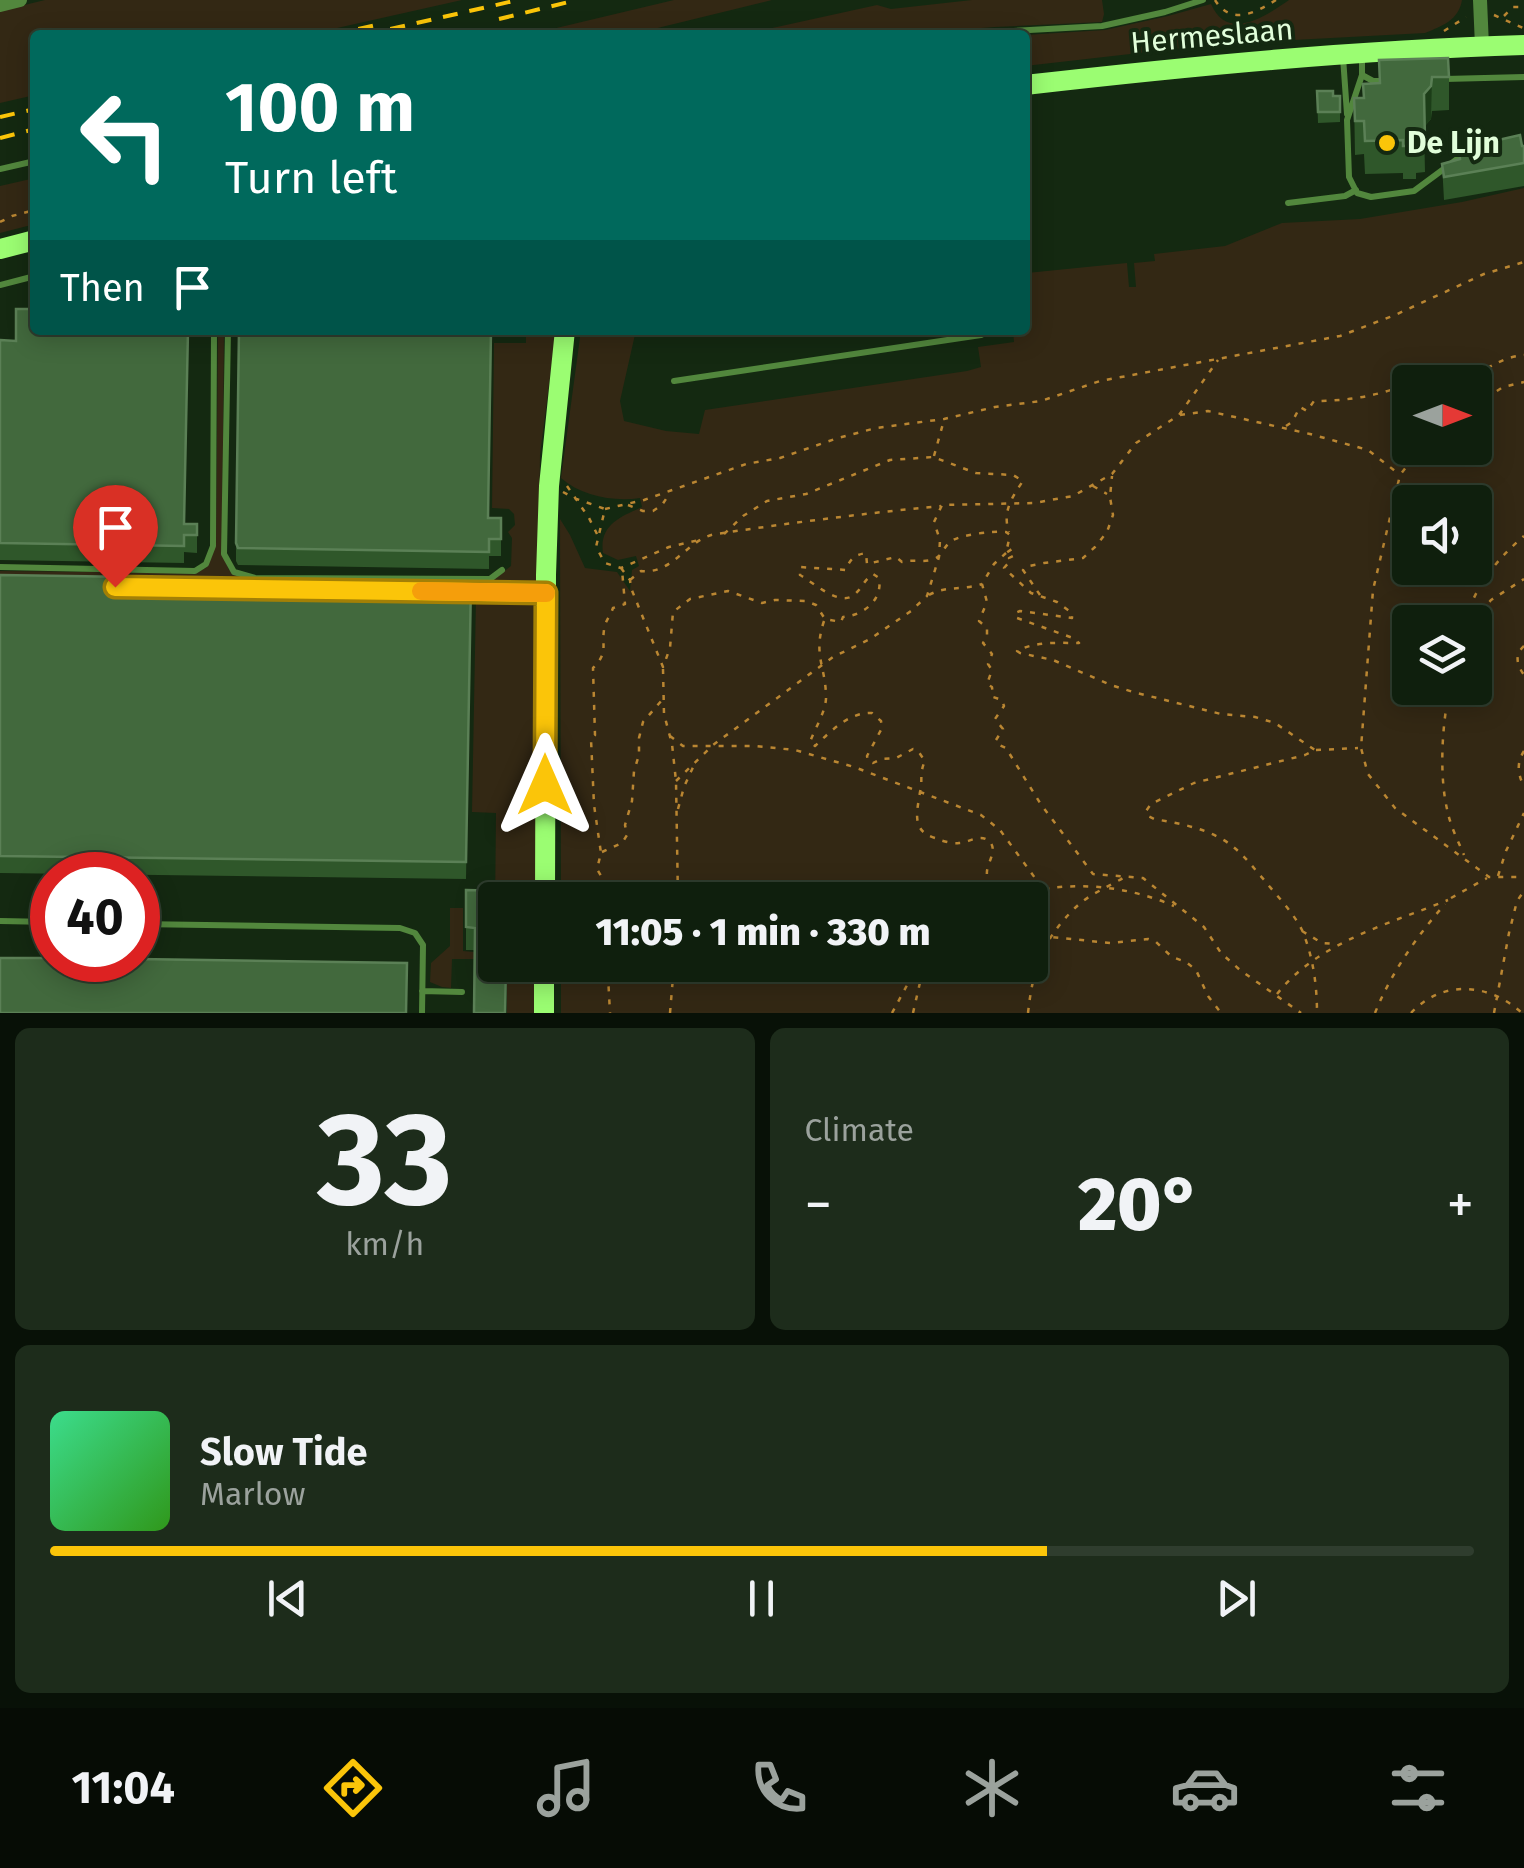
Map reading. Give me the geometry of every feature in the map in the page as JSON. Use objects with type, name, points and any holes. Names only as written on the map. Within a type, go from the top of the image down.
[{"type":"street","points":[[0,5],[20,0]]},
{"type":"street","points":[[1480,0],[1482,46]]},
{"type":"street","name":"Hermeslaan","points":[[1030,84],[1191,66],[1524,45]]},
{"type":"street","points":[[0,249],[30,241]]},
{"type":"street","points":[[545,882],[548,486],[564,335]]},
{"type":"street","points":[[544,982],[544,1013]]},
{"type":"lane","points":[[1030,30],[1102,26],[1203,0]]},
{"type":"lane","points":[[1352,54],[1362,75],[1374,81],[1392,81]]},
{"type":"lane","points":[[1352,54],[1346,69],[1349,177],[1357,193],[1370,197],[1414,191],[1472,150]]},
{"type":"lane","points":[[1347,120],[1362,75]]},
{"type":"lane","points":[[1430,80],[1524,77]]},
{"type":"lane","points":[[0,169],[30,162]]},
{"type":"lane","points":[[1288,203],[1345,196],[1356,190]]},
{"type":"lane","points":[[0,285],[30,277]]},
{"type":"lane","points":[[0,567],[195,571],[206,564],[212,546],[214,335]]},
{"type":"lane","points":[[228,335],[224,554],[234,572],[255,578],[490,578],[502,570]]},
{"type":"lane","points":[[674,381],[981,335]]},
{"type":"lane","points":[[457,592],[546,593]]},
{"type":"lane","points":[[0,921],[30,922]]},
{"type":"lane","points":[[160,924],[400,928],[415,933],[423,945],[422,1013]]},
{"type":"lane","points":[[422,991],[462,992]]},
{"type":"path","points":[[1215,0],[1232,15],[1251,14],[1276,0]]},
{"type":"path","points":[[1502,18],[1514,7],[1524,7]]},
{"type":"path","points":[[1493,15],[1524,28]]},
{"type":"path","points":[[1435,35],[1471,16]]},
{"type":"path","points":[[0,222],[30,211]]},
{"type":"path","points":[[562,491],[605,509],[626,505],[746,464],[780,458],[876,428],[1041,401],[1100,381],[1340,336],[1484,274],[1524,262]]},
{"type":"path","points":[[1490,365],[1504,358],[1524,356]]},
{"type":"path","points":[[630,580],[641,571],[666,567],[712,534],[942,506],[1034,503],[1073,496],[1112,474],[1136,443],[1178,415],[1219,358]]},
{"type":"path","points":[[1492,394],[1524,382]]},
{"type":"path","points":[[1284,428],[1300,407],[1307,411],[1314,401],[1338,401],[1392,391]]},
{"type":"path","points":[[1178,415],[1208,411],[1368,450],[1400,475]]},
{"type":"path","points":[[934,457],[944,419]]},
{"type":"path","points":[[724,534],[766,502],[806,494],[890,460],[934,457],[976,473],[1013,475],[1023,481],[1008,504],[1006,524],[1010,535],[1006,553]]},
{"type":"path","points":[[1407,465],[1400,475],[1372,590],[1360,748],[1368,774],[1395,808],[1489,877]]},
{"type":"path","points":[[1042,597],[1022,570],[1084,558],[1107,532],[1113,515],[1112,474]]},
{"type":"path","points":[[565,483],[598,537]]},
{"type":"path","points":[[1092,486],[1110,496]]},
{"type":"path","points":[[626,505],[654,512],[671,491]]},
{"type":"path","points":[[927,596],[939,558],[940,540],[934,522],[942,506]]},
{"type":"path","points":[[605,509],[596,547],[606,563],[622,568],[630,580],[663,668],[664,714],[676,782],[678,882]]},
{"type":"path","points":[[663,668],[670,648],[672,612],[690,599],[728,591],[762,602],[806,600],[816,605],[825,619],[840,622],[874,602],[879,594],[879,578],[868,576],[857,592],[843,598],[800,575],[800,567],[846,570],[850,560],[866,553],[868,564],[896,557],[902,562],[914,558],[927,561],[939,558],[952,541],[967,535],[998,531],[1010,535]]},
{"type":"path","points":[[1470,605],[1502,555],[1524,536]]},
{"type":"path","points":[[622,568],[670,547],[704,539]]},
{"type":"path","points":[[1301,1013],[1221,953],[1204,928],[1144,878],[1093,874],[1006,748],[997,744],[1003,729],[995,720],[1004,706],[1002,700],[993,696],[988,684],[992,654],[983,644],[988,628],[979,620],[986,602],[982,584],[994,564],[1012,550],[1014,556],[1004,568],[1031,594],[1057,602],[1072,614],[1072,618],[1016,613],[1017,618],[1079,643],[1034,644],[1022,647],[1017,651],[1020,654],[1053,660],[1134,692],[1275,723],[1315,750]]},
{"type":"path","points":[[604,882],[597,869],[601,853],[593,796],[593,668],[605,652],[605,626],[613,608],[624,604],[622,568]]},
{"type":"path","points":[[1488,605],[1524,579]]},
{"type":"path","points":[[676,782],[713,744],[833,658],[912,611],[927,596],[948,587],[957,590],[982,584]]},
{"type":"path","points":[[825,619],[819,639],[827,699],[811,745],[850,718],[872,713],[881,720],[882,728],[868,761],[918,751],[925,762],[920,775],[916,822],[928,836],[959,843],[986,838],[992,843],[988,882]]},
{"type":"path","points":[[1524,646],[1517,659],[1524,675]]},
{"type":"path","points":[[601,853],[622,843],[628,835],[624,825],[633,791],[639,738],[644,722],[664,699]]},
{"type":"path","points":[[1446,705],[1442,757],[1446,809],[1468,860]]},
{"type":"path","points":[[670,736],[683,746],[713,744],[795,750],[921,791],[981,815],[1000,830],[1037,882]]},
{"type":"path","points":[[1317,1013],[1312,962],[1302,930],[1288,910],[1234,847],[1203,830],[1154,819],[1146,811],[1151,804],[1194,783],[1315,750],[1360,748]]},
{"type":"path","points":[[1524,751],[1518,766],[1524,787]]},
{"type":"path","points":[[676,816],[696,761]]},
{"type":"path","points":[[1498,877],[1524,813]]},
{"type":"path","points":[[1028,1013],[1035,967],[1051,937],[1078,905],[1124,877]]},
{"type":"path","points":[[1276,996],[1290,978],[1337,944],[1448,900],[1489,877],[1524,877]]},
{"type":"path","points":[[1048,889],[1080,887],[1138,892],[1180,908]]},
{"type":"path","points":[[1494,1013],[1495,996],[1524,891]]},
{"type":"path","points":[[1375,1013],[1386,986],[1448,900]]},
{"type":"path","points":[[1302,930],[1322,943],[1337,944]]},
{"type":"path","points":[[1048,935],[1110,944],[1148,939],[1156,942],[1172,957],[1196,970],[1221,1013]]},
{"type":"path","points":[[608,982],[610,1013]]},
{"type":"path","points":[[670,1013],[673,982]]},
{"type":"path","points":[[892,1013],[909,982]]},
{"type":"path","points":[[913,1013],[919,982]]},
{"type":"path","points":[[1411,1013],[1435,995],[1455,988],[1478,989],[1512,1004],[1522,1013]]},
{"type":"shaded area","points":[[45,0],[462,0],[328,30],[30,30],[30,96],[0,103],[0,11]]},
{"type":"shaded area","points":[[674,0],[772,0],[649,30],[548,30]]},
{"type":"shaded area","points":[[972,0],[1102,0],[1104,14],[1102,22],[954,30],[764,30],[877,5],[891,9]]},
{"type":"shaded area","points":[[1289,0],[1462,0],[1453,17],[1425,33],[1218,44],[1030,65],[1030,35],[1105,30],[1211,4],[1227,22],[1237,24],[1259,18]]},
{"type":"shaded area","points":[[30,179],[30,225],[0,233],[0,186]]},
{"type":"shaded area","points":[[1524,188],[1524,1013],[561,1013],[561,982],[1048,982],[1048,882],[561,882],[560,519],[585,568],[617,572],[630,591],[632,570],[639,566],[636,556],[618,560],[603,553],[604,535],[613,523],[642,507],[640,498],[598,496],[561,478],[580,335],[635,335],[620,401],[624,421],[699,434],[705,410],[981,367],[978,347],[1014,342],[1013,335],[1030,335],[1030,273],[1127,263],[1129,287],[1136,287],[1134,263],[1155,261],[1154,254],[1225,246],[1282,223],[1360,219]]},
{"type":"shaded area","points":[[218,335],[224,335],[222,553],[229,570],[254,580],[490,582],[511,566],[512,538],[508,532],[515,525],[509,509],[492,508],[494,343],[526,343],[526,335],[555,335],[540,455],[538,589],[0,583],[0,571],[197,573],[207,567],[216,543]]},
{"type":"shaded area","points":[[476,597],[537,598],[536,882],[495,882],[496,813],[472,812]]},
{"type":"shaded area","points":[[450,908],[463,908],[463,951],[474,952],[474,959],[452,959],[451,988],[430,982],[431,963],[450,946]]},
{"type":"shaded area","points":[[507,982],[535,982],[535,1013],[507,1013]]},
{"type":"building","points":[[1448,58],[1449,77],[1432,77],[1424,94],[1425,139],[1416,139],[1416,146],[1403,146],[1403,140],[1365,141],[1364,121],[1355,121],[1354,98],[1364,98],[1363,84],[1380,83],[1379,60]]},
{"type":"building","points":[[1317,91],[1333,91],[1333,96],[1340,96],[1340,112],[1318,112]]},
{"type":"building","points":[[1520,135],[1524,163],[1444,177],[1442,164],[1460,159],[1459,149]]},
{"type":"building","points":[[16,309],[30,309],[30,335],[188,335],[184,524],[197,524],[197,535],[184,535],[184,546],[0,543],[0,340],[16,341]]},
{"type":"building","points":[[239,335],[491,335],[488,518],[501,518],[501,539],[489,539],[489,552],[238,548]]},
{"type":"building","points":[[0,575],[471,582],[466,862],[160,858],[160,852],[30,852],[30,856],[0,856]]},
{"type":"building","points":[[466,890],[478,890],[478,982],[506,982],[505,1013],[474,1013],[475,928],[466,927]]},
{"type":"building","points":[[0,958],[30,958],[30,982],[160,982],[160,959],[407,963],[406,1013],[0,1013]]},
{"type":"railway","points":[[386,30],[518,0]]},
{"type":"railway","points":[[499,19],[577,0]]},
{"type":"railway","points":[[354,30],[376,25]]},
{"type":"railway","points":[[0,117],[30,110]]},
{"type":"railway","points":[[0,138],[30,130]]},
{"type":"slow traffic","points":[[421,591],[546,593]]},
{"type":"place","name":"De Lijn","points":[[1387,143]]},
{"type":"route","points":[[115,587],[546,593],[545,785]]}]
